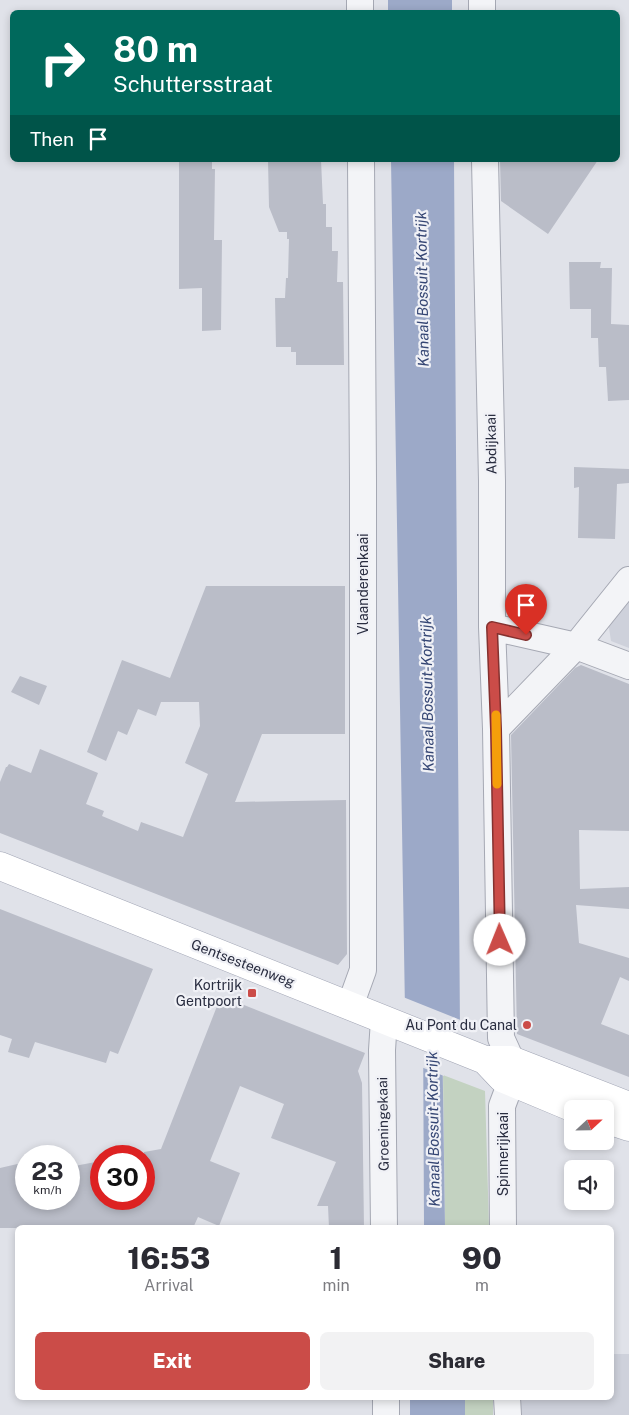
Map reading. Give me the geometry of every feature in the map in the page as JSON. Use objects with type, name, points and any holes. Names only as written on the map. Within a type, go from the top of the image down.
[{"type":"main road","name":"Gentsesteenweg","points":[[0,866],[503,1068],[629,1106]]},
{"type":"main road","name":"Gentsesteenweg","points":[[503,1068],[564,1102]]},
{"type":"main road","points":[[614,1122],[629,1127]]},
{"type":"street","name":"Vlaanderenkaai","points":[[350,1006],[363,970],[361,162]]},
{"type":"street","name":"Abdijkaai","points":[[485,162],[492,472],[492,627],[503,1068]]},
{"type":"street","points":[[496,729],[576,646],[629,580]]},
{"type":"street","points":[[492,627],[576,646],[629,666]]},
{"type":"street","name":"Groeningekaai","points":[[384,1225],[382,1050],[387,1021]]},
{"type":"street","name":"Spinnerijkaai","points":[[503,1068],[503,1225]]},
{"type":"street","points":[[386,1400],[386,1415]]},
{"type":"street","points":[[507,1400],[508,1415]]},
{"type":"shaded area","points":[[629,591],[629,648],[611,641],[608,621]]},
{"type":"shaded area","points":[[614,1354],[629,1354],[629,1415],[519,1415],[518,1400],[614,1400]]},
{"type":"green space","points":[[443,1075],[485,1091],[489,1225],[445,1225]]},
{"type":"green space","points":[[465,1400],[493,1400],[493,1415],[465,1415]]},
{"type":"water","points":[[388,0],[452,0],[452,10],[388,10]]},
{"type":"water","name":"Kanaal Bossuit-Kortrijk","points":[[391,162],[454,162],[460,1032],[442,1025],[445,1225],[424,1225],[423,1017],[405,1010]]},
{"type":"water","points":[[410,1400],[465,1400],[465,1415],[410,1415]]},
{"type":"pier","points":[[403,997],[463,1021],[461,1034],[444,1028],[444,1076],[421,1067],[420,1019],[403,1012]]},
{"type":"building","points":[[179,162],[212,162],[212,169],[215,169],[214,240],[222,240],[221,330],[202,331],[202,288],[179,289]]},
{"type":"building","points":[[268,162],[321,162],[323,204],[326,204],[326,227],[332,227],[332,251],[338,251],[337,282],[343,282],[344,365],[296,365],[296,352],[291,352],[291,347],[276,347],[275,298],[285,298],[286,278],[288,278],[289,239],[287,239],[287,232],[279,232],[269,207]]},
{"type":"building","points":[[500,162],[597,162],[548,234],[501,201]]},
{"type":"building","points":[[569,262],[601,262],[600,268],[612,268],[611,324],[629,325],[629,400],[608,401],[606,367],[599,367],[598,338],[591,338],[591,309],[570,309]]},
{"type":"building","points":[[574,467],[629,469],[629,483],[617,484],[615,539],[578,538],[579,487],[574,488]]},
{"type":"building","points":[[206,586],[345,586],[345,734],[262,734],[235,802],[346,800],[347,954],[338,965],[0,833],[0,782],[6,767],[9,764],[31,773],[40,749],[98,773],[86,804],[104,811],[102,816],[138,831],[141,822],[183,837],[208,774],[185,763],[200,726],[199,702],[161,702],[156,716],[138,709],[127,735],[118,731],[106,761],[87,752],[122,660],[170,678]]},
{"type":"building","points":[[581,665],[629,684],[629,831],[579,830],[580,889],[629,887],[629,909],[576,905],[579,943],[629,958],[629,981],[620,977],[601,1024],[629,1035],[629,1077],[517,1034],[511,735],[575,668]]},
{"type":"building","points":[[20,676],[47,686],[39,705],[11,692]]},
{"type":"building","points":[[0,909],[153,969],[118,1054],[110,1051],[106,1063],[35,1042],[29,1058],[8,1052],[12,1039],[0,1035]]},
{"type":"building","points":[[221,996],[365,1053],[358,1071],[362,1083],[364,1225],[329,1225],[328,1206],[317,1206],[336,1162],[271,1138],[284,1104],[240,1086],[210,1161],[240,1173],[219,1225],[198,1217],[194,1225],[15,1225],[15,1228],[0,1228],[0,1168],[15,1165],[15,1210],[80,1210],[80,1165],[90,1163],[90,1210],[155,1210],[155,1150],[161,1149]]},
{"type":"slow traffic","points":[[496,715],[497,784]]},
{"type":"place","name":"Kortrijk Gentpoort","points":[[252,993]]},
{"type":"place","name":"Au Pont du Canal","points":[[527,1025]]},
{"type":"route","points":[[500,940],[492,627],[526,635]]}]
